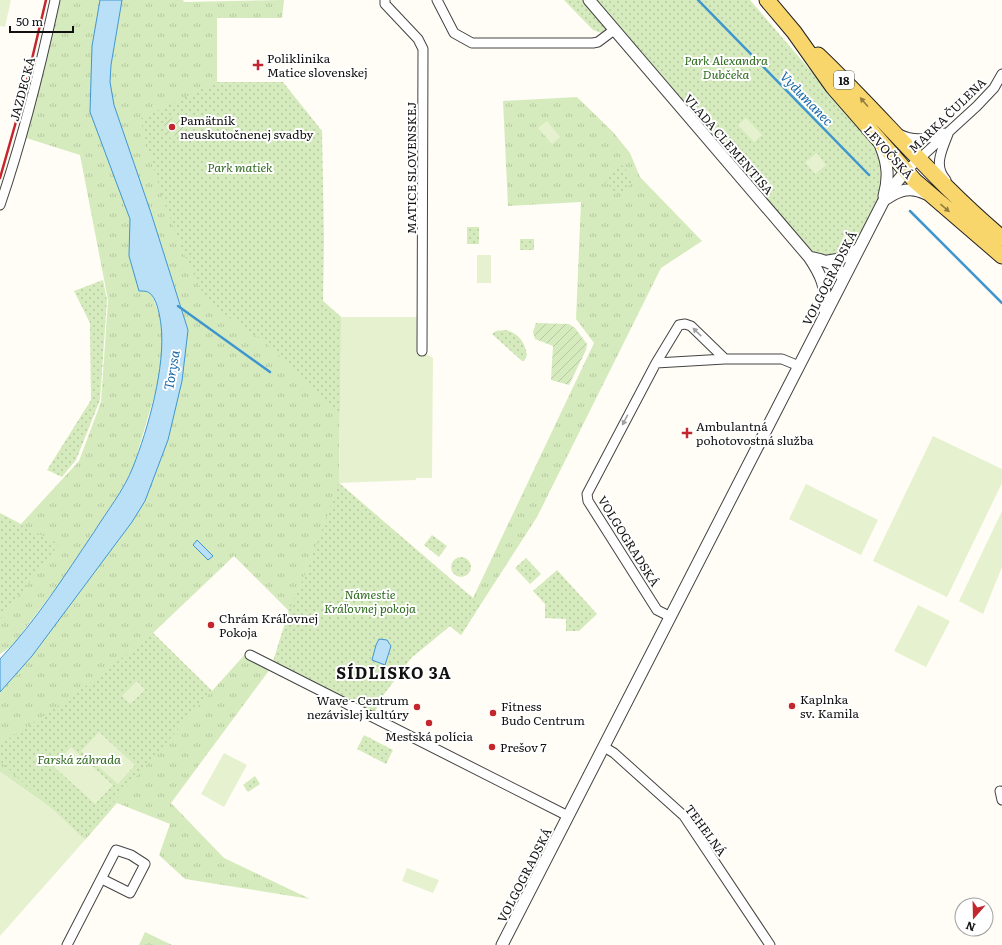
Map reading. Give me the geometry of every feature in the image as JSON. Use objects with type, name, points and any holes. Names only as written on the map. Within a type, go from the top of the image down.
[{"type":"main road","name":"LEVOČSKÁ","points":[[767,0],[794,32],[833,87],[906,172],[931,196],[1002,256]]},
{"type":"main road","name":"LEVOČSKÁ","points":[[794,32],[847,83],[919,160],[980,219],[1002,238]]},
{"type":"street","name":"JAZDECKÁ","points":[[0,205],[42,62],[56,0]]},
{"type":"street","name":"MATICE SLOVENSKEJ","points":[[385,0],[385,4],[418,39],[423,49],[422,351]]},
{"type":"street","points":[[437,0],[454,33],[472,43],[593,43],[598,42],[614,30]]},
{"type":"street","name":"VLADA CLEMENTISA","points":[[589,0],[809,257],[821,276],[826,298],[822,320]]},
{"type":"street","name":"MARKA ČULENA","points":[[906,172],[986,96],[1002,74]]},
{"type":"street","points":[[891,130],[905,137],[920,140],[949,131]]},
{"type":"street","points":[[949,131],[939,156],[941,173],[980,219]]},
{"type":"street","name":"VOLGOGRADSKÁ","points":[[873,134],[885,157],[888,170],[887,186],[883,202]]},
{"type":"street","name":"VOLGOGRADSKÁ","points":[[502,945],[883,202],[896,182],[906,172]]},
{"type":"street","points":[[883,202],[895,193],[906,190],[917,190],[931,196]]},
{"type":"street","points":[[809,257],[828,261],[849,256],[858,250]]},
{"type":"street","points":[[821,276],[828,280],[836,281],[843,279],[840,272],[828,261]]},
{"type":"street","name":"VOLGOGRADSKÁ","points":[[671,617],[657,610],[588,501],[588,491],[656,364],[679,325],[685,324],[691,326],[725,358]]},
{"type":"street","points":[[656,364],[725,358],[786,359],[799,366]]},
{"type":"street","points":[[250,655],[568,816]]},
{"type":"street","name":"TEHELNÁ","points":[[604,747],[614,753],[684,816],[770,945]]},
{"type":"street","points":[[67,945],[116,850],[131,855],[145,864],[130,892],[102,879]]},
{"type":"green space","points":[[0,0],[11,0],[5,27],[0,26]]},
{"type":"green space","points":[[57,0],[100,0],[92,46],[90,112],[130,219],[129,256],[139,290],[150,293],[153,297],[160,317],[163,340],[159,380],[133,468],[118,495],[62,580],[12,646],[0,654],[0,513],[21,524],[79,461],[101,402],[108,300],[80,155],[23,137]]},
{"type":"green space","points":[[122,0],[183,0],[184,2],[284,0],[282,18],[217,18],[217,82],[283,82],[323,301],[341,317],[339,483],[473,598],[594,343],[576,319],[581,202],[508,206],[503,101],[577,97],[613,132],[630,153],[640,177],[702,241],[661,268],[537,517],[461,635],[450,626],[411,658],[384,694],[373,715],[273,665],[171,803],[224,858],[310,899],[185,879],[159,855],[170,824],[117,803],[85,840],[54,810],[0,772],[0,692],[32,656],[132,522],[145,501],[168,440],[188,330],[151,213],[114,105],[110,82],[111,65]],"holes":[[[234,556],[289,611],[272,665],[247,652],[212,691],[153,633]]]},
{"type":"green space","name":"Park Alexandra Dubčeka","points":[[564,0],[750,0],[883,155],[882,199],[864,245],[838,254],[826,256],[812,255],[623,41],[593,30]]},
{"type":"green space","name":"Park matiek","points":[[217,82],[283,82],[322,131],[324,240],[323,301],[341,317],[340,413],[264,342],[217,309],[203,293],[184,254],[162,197],[140,119]]},
{"type":"green space","points":[[178,115],[186,129],[170,138],[162,123]]},
{"type":"green space","points":[[746,118],[762,135],[754,142],[738,125]]},
{"type":"green space","points":[[547,121],[560,137],[552,144],[538,128]]},
{"type":"green space","points":[[817,153],[826,165],[815,174],[805,162]]},
{"type":"green space","points":[[621,164],[635,181],[617,195],[603,178]]},
{"type":"green space","points":[[467,227],[479,227],[479,244],[467,244]]},
{"type":"green space","points":[[520,239],[534,239],[534,250],[520,250]]},
{"type":"green space","points":[[477,255],[491,255],[491,283],[477,283]]},
{"type":"green space","points":[[103,280],[107,300],[100,400],[76,460],[62,477],[47,470],[91,400],[90,323],[74,291]]},
{"type":"green space","points":[[341,317],[422,317],[422,351],[433,358],[432,478],[339,483]]},
{"type":"green space","points":[[536,323],[569,324],[575,328],[587,344],[586,350],[569,385],[551,380],[553,346],[535,339],[533,332]]},
{"type":"green space","points":[[505,330],[517,335],[523,342],[527,355],[524,361],[522,361],[492,334],[496,331]]},
{"type":"green space","points":[[933,436],[1002,469],[1002,483],[947,597],[873,561]]},
{"type":"green space","name":"Námestie Kráľovnej pokoja","points":[[339,483],[480,605],[461,635],[450,626],[411,658],[384,694],[373,715],[272,665],[289,610],[308,568]]},
{"type":"green space","points":[[806,484],[878,520],[861,555],[789,519]]},
{"type":"green space","points":[[1002,511],[1002,567],[983,614],[959,601]]},
{"type":"green space","points":[[0,514],[59,544],[0,620]]},
{"type":"green space","points":[[432,535],[447,546],[439,557],[424,545]]},
{"type":"green space","points":[[461,557],[468,560],[471,567],[468,574],[461,577],[454,574],[451,567],[454,560]]},
{"type":"green space","points":[[526,558],[541,574],[530,584],[515,568]]},
{"type":"green space","points":[[557,570],[597,614],[579,631],[566,631],[566,619],[545,618],[545,604],[533,591]]},
{"type":"green space","points":[[918,605],[950,621],[926,667],[894,651]]},
{"type":"green space","name":"Farská záhrada","points":[[153,633],[212,691],[82,838],[0,761],[0,744],[79,691]]},
{"type":"green space","points":[[137,681],[145,690],[130,704],[122,696]]},
{"type":"green space","points":[[99,732],[135,765],[118,784],[81,751]]},
{"type":"green space","points":[[364,735],[393,750],[386,764],[357,749]]},
{"type":"green space","points":[[71,747],[113,785],[95,804],[53,766]]},
{"type":"green space","points":[[224,753],[247,765],[224,807],[201,794]]},
{"type":"green space","points":[[0,772],[54,810],[85,840],[0,936]]},
{"type":"green space","points":[[255,776],[260,784],[248,792],[243,785]]},
{"type":"green space","points":[[407,868],[439,880],[433,893],[402,881]]},
{"type":"green space","points":[[145,932],[172,945],[139,945]]},
{"type":"water","name":"Torysa","points":[[100,0],[122,0],[111,65],[110,82],[114,105],[151,213],[188,330],[182,381],[168,440],[145,501],[132,522],[32,656],[0,692],[0,659],[26,629],[50,597],[115,500],[129,476],[139,452],[150,416],[161,359],[162,341],[159,312],[156,302],[151,294],[139,291],[129,256],[130,219],[90,112],[92,46]]},
{"type":"water","points":[[197,540],[213,556],[208,560],[193,545]]},
{"type":"water","points":[[379,639],[387,640],[391,646],[385,665],[372,660]]},
{"type":"waterway","name":"Vydumanec","points":[[698,0],[869,175]]},
{"type":"waterway","name":"Vydumanec","points":[[910,211],[1002,303]]},
{"type":"waterway","points":[[178,306],[270,372]]},
{"type":"railway","points":[[0,178],[23,97],[46,0]]},
{"type":"place","name":"Poliklinika Matice slovenskej","points":[[258,65]]},
{"type":"place","name":"Pamätník neuskutočnenej svadby","points":[[172,127]]},
{"type":"place","name":"Ambulantná pohotovostná služba","points":[[687,433]]},
{"type":"place","name":"Chrám Kráľovnej Pokoja","points":[[211,625]]},
{"type":"place","name":"Kaplnka sv. Kamila","points":[[792,706]]},
{"type":"place","name":"Wave - Centrum nezávislej kultúry","points":[[417,707]]},
{"type":"place","name":"Fitness Budo Centrum","points":[[493,713]]},
{"type":"place","name":"Mestská polícia","points":[[429,723]]},
{"type":"place","name":"Prešov 7","points":[[492,747]]},
{"type":"district","name":"SÍDLISKO 3A","points":[[394,672]]}]
